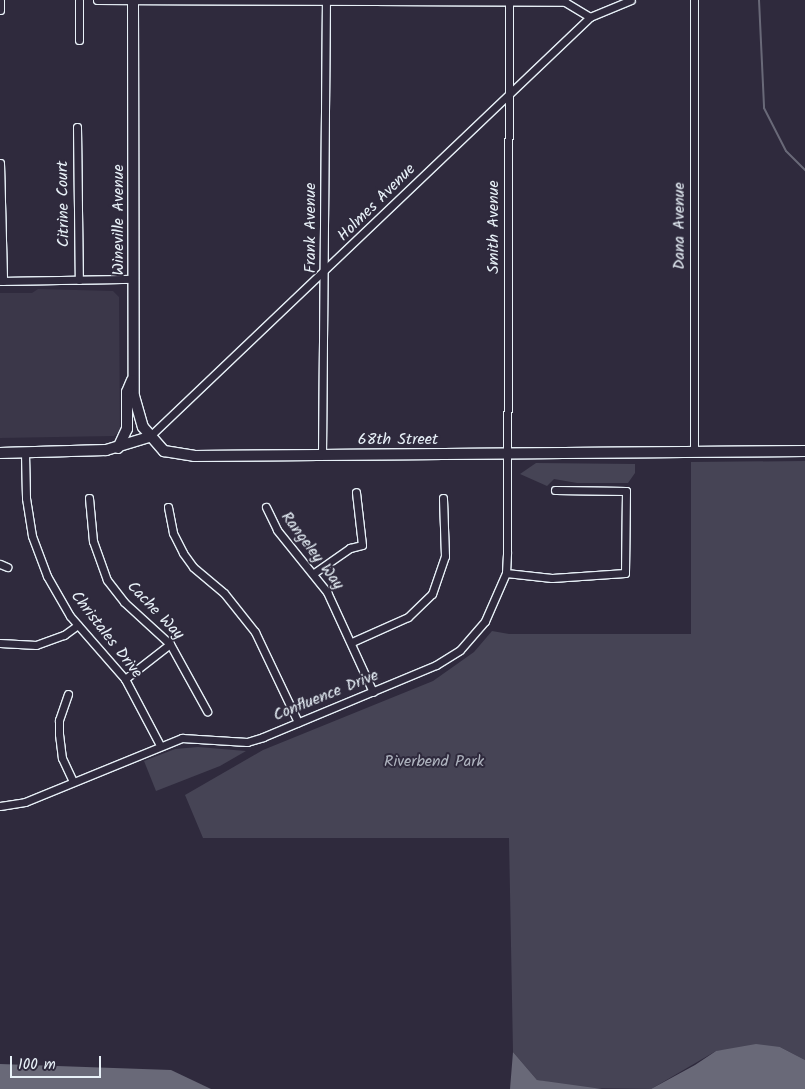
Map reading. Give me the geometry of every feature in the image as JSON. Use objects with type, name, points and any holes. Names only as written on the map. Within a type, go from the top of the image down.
[{"type":"street","points":[[0,0],[0,10]]},
{"type":"street","points":[[79,0],[79,40]]},
{"type":"street","points":[[97,0],[509,0],[565,2],[590,17]]},
{"type":"street","name":"Smith Avenue","points":[[508,454],[507,93],[509,0]]},
{"type":"street","name":"Holmes Avenue","points":[[149,437],[325,272],[507,93],[590,17],[631,0]]},
{"type":"street","name":"Dana Avenue","points":[[694,0],[694,452]]},
{"type":"street","name":"Wineville Avenue","points":[[133,1],[133,377],[136,409],[149,437]]},
{"type":"street","name":"Frank Avenue","points":[[322,455],[326,1]]},
{"type":"street","name":"Citrine Court","points":[[77,127],[79,280]]},
{"type":"street","points":[[0,163],[2,281],[134,279]]},
{"type":"street","points":[[118,448],[127,429],[127,392],[133,377]]},
{"type":"street","points":[[0,453],[118,448],[149,437]]},
{"type":"street","name":"68th Street","points":[[149,437],[164,451],[179,456],[805,451]]},
{"type":"street","name":"Christales Drive","points":[[25,453],[26,498],[32,536],[57,595],[78,625],[125,679],[160,745]]},
{"type":"street","name":"Confluence Drive","points":[[0,806],[25,802],[160,745],[190,738],[247,742],[436,665],[460,650],[485,621],[506,573],[508,454]]},
{"type":"street","points":[[506,573],[552,578],[625,573],[626,491],[555,490]]},
{"type":"street","points":[[314,573],[350,548],[362,545],[356,492]]},
{"type":"street","name":"Cache Way","points":[[89,498],[93,541],[108,580],[124,602],[170,644],[207,711]]},
{"type":"street","points":[[352,642],[408,618],[432,594],[445,556],[443,498]]},
{"type":"street","points":[[168,507],[173,533],[183,553],[193,567],[224,594],[255,632],[298,722]]},
{"type":"street","name":"Rangeley Way","points":[[266,508],[277,530],[314,573],[352,642],[373,692]]},
{"type":"street","points":[[0,643],[36,645],[64,635],[78,625]]},
{"type":"street","points":[[125,679],[170,644]]},
{"type":"street","points":[[68,694],[59,720],[59,734],[62,758],[73,782]]},
{"type":"shaded area","points":[[38,289],[113,291],[119,297],[120,431],[114,436],[0,438],[0,293],[32,293]]},
{"type":"green space","name":"Riverbend Park","points":[[805,461],[805,1060],[780,1047],[716,1051],[651,1089],[578,1088],[537,1080],[513,1052],[509,838],[203,838],[185,795],[263,750],[433,681],[474,652],[492,631],[509,634],[691,634],[691,462]]},
{"type":"green space","points":[[536,463],[635,464],[635,473],[628,483],[577,483],[554,479],[547,486],[520,474]]},
{"type":"green space","points":[[198,747],[246,751],[220,766],[156,791],[144,761],[175,749]]},
{"type":"water","points":[[756,1044],[780,1047],[805,1060],[805,1089],[651,1089],[716,1051]]},
{"type":"water","points":[[513,1052],[537,1080],[602,1089],[510,1089]]},
{"type":"water","points":[[0,1064],[171,1070],[211,1089],[0,1089]]},
{"type":"waterway","points":[[759,0],[764,108],[786,151],[805,170]]}]
